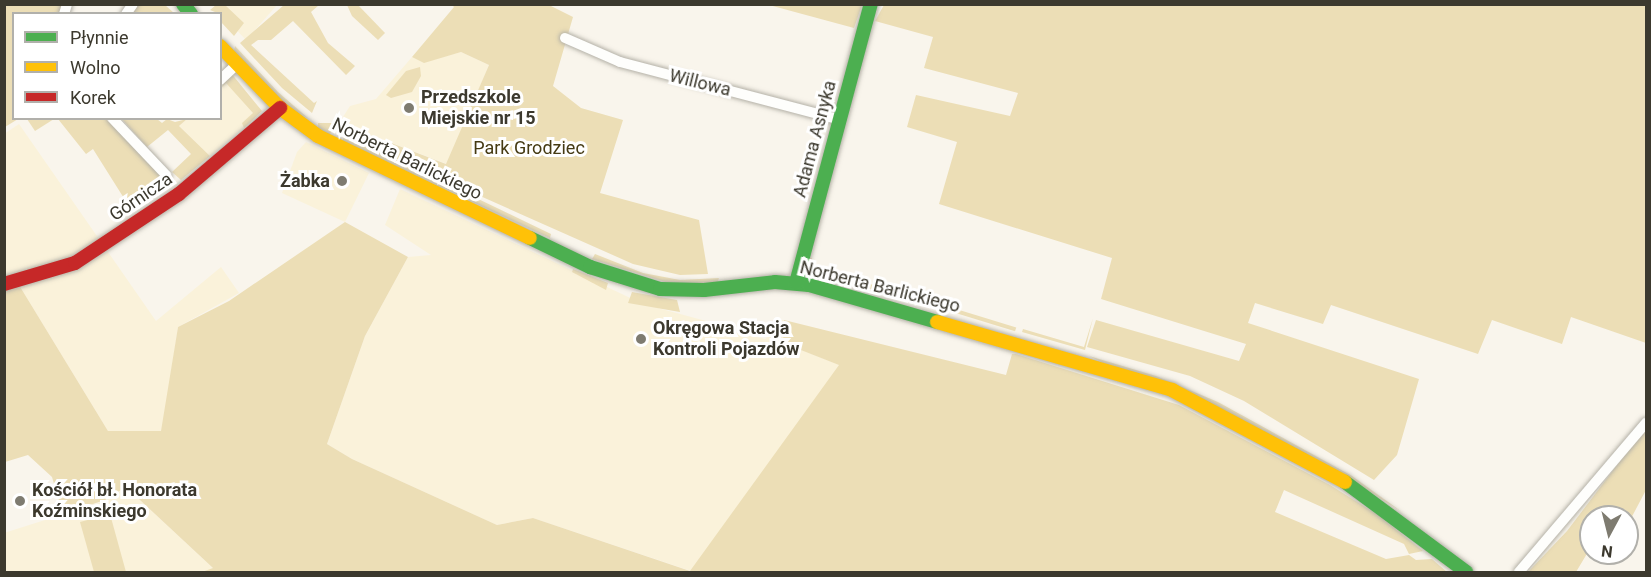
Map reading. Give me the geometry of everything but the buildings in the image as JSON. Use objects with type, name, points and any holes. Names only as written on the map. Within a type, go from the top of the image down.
[{"type":"street","name":"Adama Asnyka","points":[[796,283],[838,119],[872,4]]},
{"type":"street","name":"Willowa","points":[[566,38],[620,62],[838,119]]},
{"type":"street","name":"Norberta Barlickiego","points":[[222,48],[280,108],[318,136],[616,277],[660,289],[686,290],[796,283],[919,314],[1180,394],[1358,489],[1466,573]]},
{"type":"street","points":[[222,78],[237,64]]},
{"type":"street","name":"Górnicza","points":[[4,284],[75,263],[179,194],[280,108]]},
{"type":"street","points":[[114,120],[166,175]]},
{"type":"street","points":[[1519,573],[1647,423]]},
{"type":"shaded area","points":[[213,5],[277,5],[246,40]]},
{"type":"shaded area","name":"Przedszkole Miejskie nr 15","points":[[461,52],[489,65],[447,164],[339,123],[350,106],[376,99],[412,57],[424,62]]},
{"type":"shaded area","points":[[231,75],[259,114],[210,156],[179,126],[186,120],[222,120],[222,84]]},
{"type":"shaded area","points":[[19,124],[156,321],[221,267],[239,293],[178,327],[162,431],[108,431],[19,285],[5,286],[4,134]]},
{"type":"shaded area","points":[[306,142],[369,173],[345,222],[282,193],[297,152]]},
{"type":"shaded area","points":[[400,189],[643,304],[706,321],[710,327],[766,339],[773,321],[784,320],[783,343],[840,365],[691,571],[533,518],[497,525],[352,459],[327,444],[365,336],[408,257],[431,255],[385,225]]},
{"type":"shaded area","points":[[126,487],[214,569],[202,572],[5,572],[4,533],[105,501]]},
{"type":"green space","points":[[136,4],[165,5],[173,12],[131,12]]},
{"type":"green space","points":[[862,4],[854,28],[769,5]]},
{"type":"green space","points":[[5,5],[64,5],[60,12],[12,12],[12,120],[16,120],[5,127]]},
{"type":"green space","points":[[216,5],[225,5],[244,23],[234,36],[222,23],[222,12],[210,10]]},
{"type":"green space","points":[[284,5],[319,5],[311,12],[328,43],[355,66],[346,75],[293,21],[271,40],[258,40],[251,45],[314,103],[317,101],[312,113],[282,88],[240,43]]},
{"type":"green space","points":[[347,5],[358,5],[385,33],[378,40],[352,16]]},
{"type":"green space","name":"Park Grodziec","points":[[452,5],[549,5],[573,17],[553,86],[581,108],[623,120],[600,193],[699,220],[708,274],[680,275],[633,264],[370,147],[551,234],[550,238],[342,141],[345,135],[333,130],[329,135],[318,128],[318,123],[339,123],[446,164],[489,65],[461,52],[424,63],[412,57],[454,7]]},
{"type":"green space","points":[[884,5],[1646,5],[1646,343],[1571,317],[1562,344],[1492,320],[1478,354],[1331,305],[1323,324],[1255,303],[1248,323],[1419,379],[1397,455],[1374,480],[1244,401],[1190,376],[1087,347],[1096,320],[1239,361],[1246,344],[1101,299],[1112,258],[939,204],[957,142],[907,127],[916,95],[1010,116],[1018,93],[924,68],[933,37],[875,21]]},
{"type":"green space","points":[[235,46],[278,92],[309,119],[286,106],[234,51]]},
{"type":"green space","points":[[420,67],[421,76],[412,92],[391,98],[386,95],[406,71]]},
{"type":"green space","points":[[231,73],[262,111],[244,128],[242,123],[253,113],[226,83],[222,86]]},
{"type":"green space","points":[[28,120],[52,120],[35,131]]},
{"type":"green space","points":[[59,120],[109,120],[169,185],[132,211],[93,149],[86,154]]},
{"type":"green space","points":[[123,120],[158,120],[162,123],[166,120],[175,122],[186,120],[179,126],[210,156],[181,180],[172,172],[191,154],[168,130],[147,147]]},
{"type":"green space","points":[[345,222],[408,257],[365,336],[327,444],[352,459],[497,525],[533,518],[690,571],[839,365],[783,343],[784,320],[1006,375],[1012,354],[1016,354],[1179,405],[1330,485],[1378,515],[1423,551],[1409,554],[1404,544],[1284,490],[1275,512],[1386,559],[1409,555],[1416,560],[1432,559],[1447,572],[202,572],[213,568],[126,487],[105,500],[63,514],[52,477],[28,455],[5,462],[4,288],[19,285],[108,431],[161,431],[178,327],[229,301]]},
{"type":"green space","points":[[595,254],[643,273],[680,280],[719,278],[717,283],[672,284],[592,259]]},
{"type":"green space","points":[[809,257],[812,258],[810,266],[924,300],[923,303],[808,272]]},
{"type":"green space","points":[[573,269],[608,283],[606,290],[572,272]]},
{"type":"green space","points":[[632,292],[677,300],[680,312],[628,303]]},
{"type":"green space","points":[[956,309],[1016,327],[1015,331],[955,313]]},
{"type":"green space","points":[[1093,318],[1085,350],[1022,332],[1023,329],[1084,347]]},
{"type":"green space","points":[[1089,356],[1156,376],[1218,402],[1352,476],[1402,512],[1367,490]]},
{"type":"green space","points":[[1646,427],[1646,490],[1638,505],[1587,505]]},
{"type":"green space","points":[[110,514],[126,572],[94,572],[80,522]]},
{"type":"green space","points":[[1579,515],[1580,565],[1576,572],[1528,572]]},
{"type":"traffic: fast","points":[[183,4],[189,12]]},
{"type":"traffic: fast","points":[[796,283],[871,4]]},
{"type":"traffic: fast","points":[[530,238],[590,267],[660,289],[704,290],[775,282],[809,285],[937,322]]},
{"type":"traffic: fast","points":[[1345,482],[1466,572]]},
{"type":"traffic: slow","points":[[222,48],[280,108],[318,136],[530,238]]},
{"type":"traffic: slow","points":[[937,322],[1172,390],[1345,482]]},
{"type":"traffic: jam","points":[[4,284],[75,263],[179,194],[280,108]]},
{"type":"place","name":"Przedszkole Miejskie nr 15","points":[[409,108]]},
{"type":"place","name":"Żabka","points":[[342,181]]},
{"type":"place","name":"Okręgowa Stacja Kontroli Pojazdów","points":[[641,339]]},
{"type":"place","name":"Kościół bł. Honorata Koźminskiego","points":[[20,501]]}]
